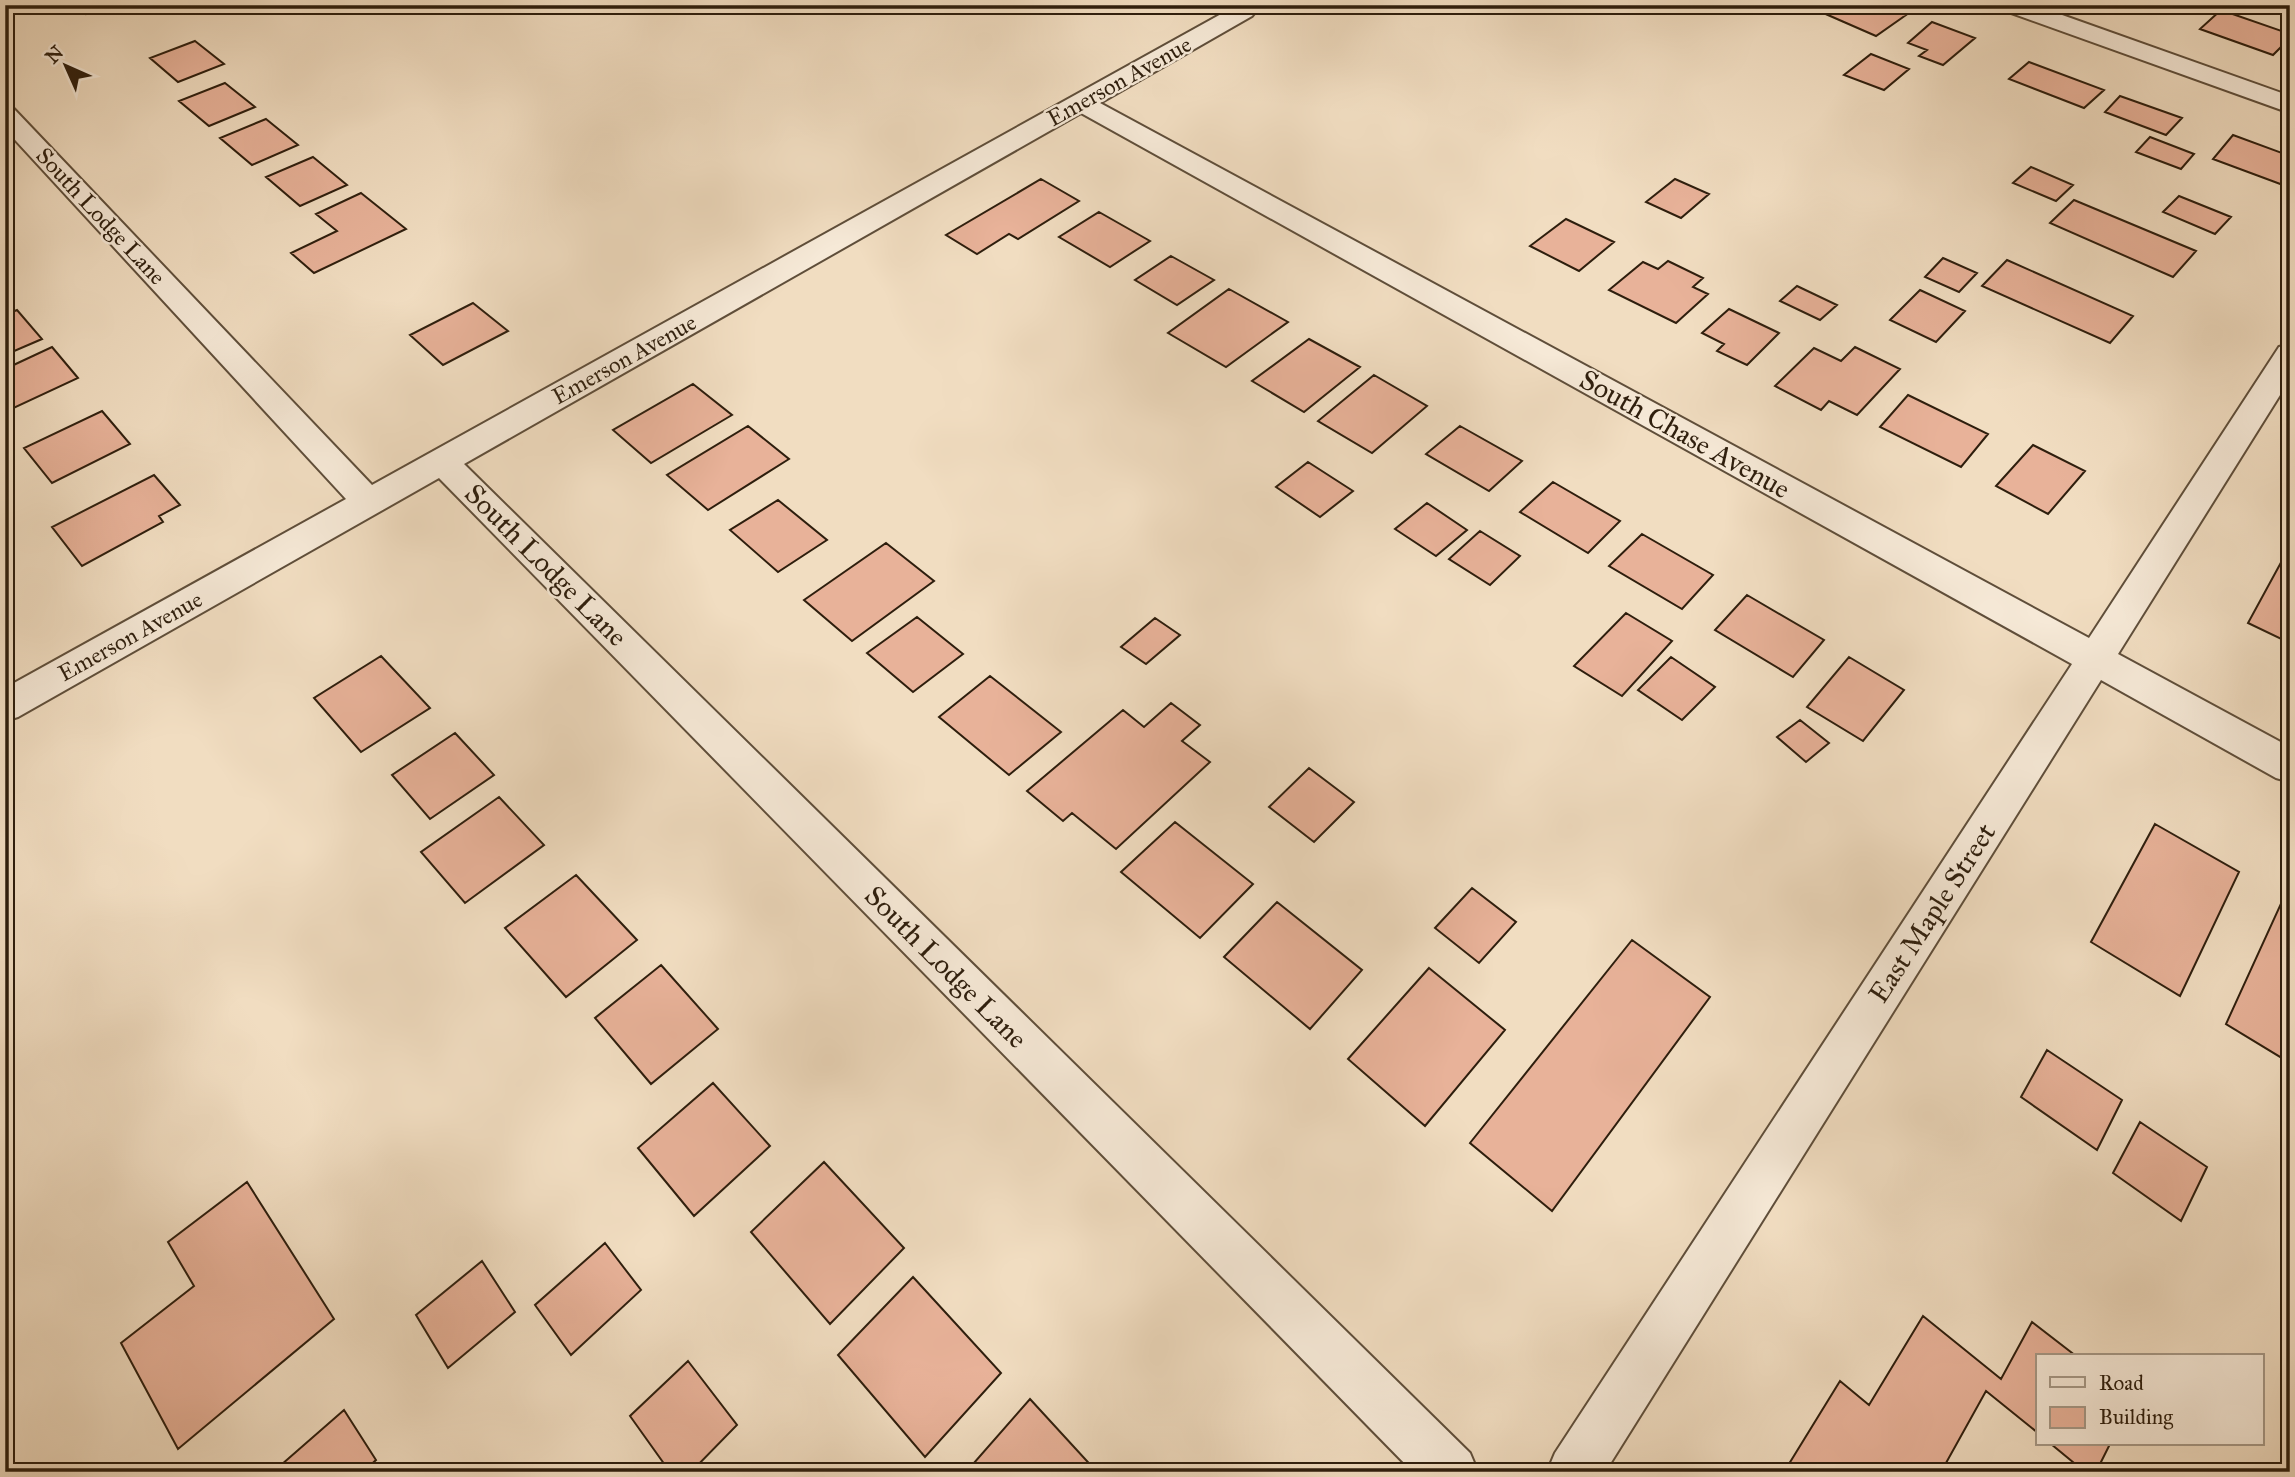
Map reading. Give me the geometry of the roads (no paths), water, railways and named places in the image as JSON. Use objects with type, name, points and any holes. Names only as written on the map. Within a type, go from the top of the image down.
[{"type":"street","points":[[2011,5],[2290,105]]},
{"type":"street","name":"Emerson Avenue","points":[[5,706],[1243,8]]},
{"type":"street","name":"South Chase Avenue","points":[[1080,102],[2290,766]]},
{"type":"street","name":"South Lodge Lane","points":[[5,114],[368,502]]},
{"type":"street","name":"East Maple Street","points":[[1574,1472],[2290,354]]},
{"type":"street","name":"South Lodge Lane","points":[[442,461],[1451,1472]]}]
